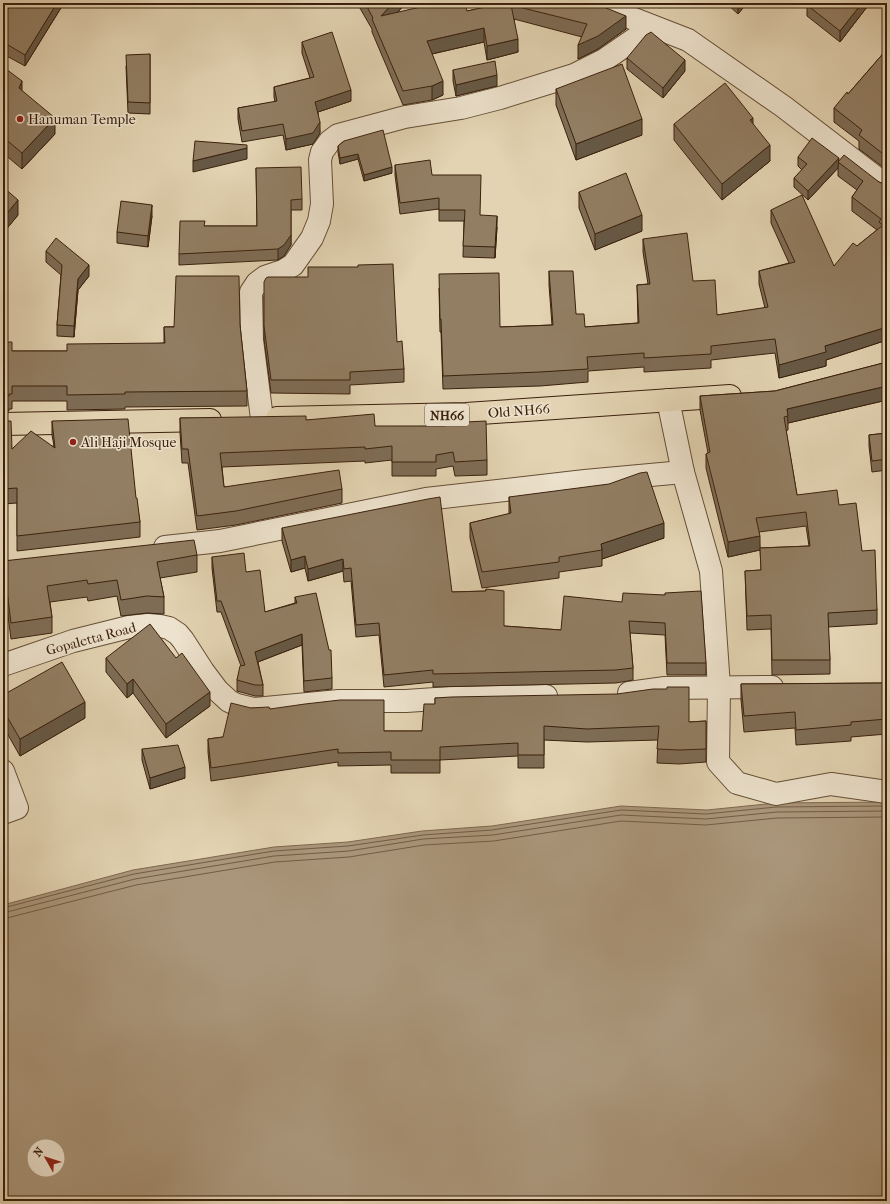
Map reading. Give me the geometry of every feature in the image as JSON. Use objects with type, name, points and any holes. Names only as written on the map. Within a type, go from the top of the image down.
[{"type":"main road","name":"Old NH66","points":[[3,424],[466,414],[749,394]]},
{"type":"street","points":[[593,3],[688,40],[784,107],[887,186]]},
{"type":"street","points":[[262,419],[252,340],[251,292],[257,283],[265,277],[283,271],[293,265],[312,238],[319,221],[322,204],[320,160],[322,152],[330,141],[338,136],[405,117],[461,108],[500,98],[574,75],[604,60],[652,26]]},
{"type":"street","points":[[668,400],[683,472],[711,571],[719,688],[718,762],[737,783],[776,794],[831,784],[887,792]]},
{"type":"street","points":[[142,549],[220,541],[426,499],[585,481],[683,472]]},
{"type":"street","name":"Gopaletta Road","points":[[3,665],[73,641],[129,627],[148,625],[169,628],[178,634],[218,691],[237,705],[254,709],[340,700],[406,701],[450,698],[563,696]]},
{"type":"street","points":[[609,695],[665,688],[794,687]]},
{"type":"street","points":[[3,771],[10,810]]},
{"type":"water","points":[[887,802],[887,1201],[3,1201],[3,905],[133,870],[274,847],[348,842],[422,831],[492,826],[621,806],[707,810],[776,803]]},
{"type":"building","points":[[11,3],[57,3],[25,55],[3,42],[3,18]]},
{"type":"building","points":[[365,3],[393,3],[381,16],[438,3],[465,3],[467,11],[505,3],[594,3],[626,16],[598,36],[578,45],[587,24],[511,5],[518,39],[487,46],[484,28],[427,41],[443,81],[432,86],[403,91],[372,19],[373,18]]},
{"type":"building","points":[[809,3],[862,3],[840,31],[807,5]]},
{"type":"building","points":[[332,32],[351,90],[315,102],[320,122],[313,133],[286,139],[283,124],[242,131],[238,108],[277,101],[274,87],[314,77],[302,42]]},
{"type":"building","points":[[651,32],[685,60],[663,88],[627,58],[646,35]]},
{"type":"building","points":[[887,49],[887,157],[859,135],[862,130],[834,108]]},
{"type":"building","points":[[150,54],[150,103],[128,102],[126,55]]},
{"type":"building","points":[[495,61],[497,75],[456,85],[453,70]]},
{"type":"building","points":[[622,64],[642,119],[576,144],[556,89]]},
{"type":"building","name":"Hanuman Temple","points":[[6,69],[22,81],[19,88],[55,118],[22,153],[3,137],[3,73]]},
{"type":"building","points":[[725,83],[753,118],[750,120],[770,145],[722,184],[674,124]]},
{"type":"building","points":[[383,130],[392,167],[364,175],[358,154],[340,158],[338,146],[344,141]]},
{"type":"building","points":[[812,138],[839,158],[808,191],[794,178],[807,164],[798,157]]},
{"type":"building","points":[[195,141],[247,145],[247,148],[193,161]]},
{"type":"building","points":[[844,155],[879,182],[887,185],[887,327],[825,346],[826,352],[779,365],[775,339],[711,346],[711,354],[644,358],[644,353],[587,357],[588,369],[443,376],[439,274],[499,273],[500,327],[553,325],[549,271],[573,271],[576,314],[584,314],[585,327],[639,323],[637,285],[650,284],[643,239],[687,233],[693,281],[715,280],[717,315],[768,307],[759,271],[795,262],[771,210],[802,195],[834,266],[853,243],[857,246],[883,225],[879,222],[881,219],[852,197],[863,181],[838,162]]},
{"type":"building","points":[[430,160],[432,175],[481,175],[480,215],[497,216],[495,247],[463,246],[465,210],[439,210],[439,198],[400,203],[395,165]]},
{"type":"building","points":[[301,167],[302,199],[291,200],[291,235],[284,245],[278,249],[179,254],[180,221],[205,221],[204,226],[257,226],[256,168]]},
{"type":"building","points":[[626,173],[642,215],[595,234],[579,192]]},
{"type":"building","points":[[3,187],[18,200],[4,217],[3,216]]},
{"type":"building","points":[[121,201],[152,205],[148,236],[117,232]]},
{"type":"building","points":[[56,238],[89,265],[78,279],[74,326],[57,325],[62,265],[46,251]]},
{"type":"building","points":[[393,264],[397,342],[402,341],[404,369],[350,372],[350,380],[271,380],[264,326],[264,282],[266,278],[308,277],[308,267],[358,267],[358,265]]},
{"type":"building","points":[[176,276],[239,276],[240,325],[247,391],[125,392],[125,394],[67,395],[67,386],[12,386],[12,394],[3,397],[3,342],[12,342],[12,351],[67,351],[67,344],[165,343],[164,327],[174,327]]},
{"type":"building","points":[[887,362],[887,386],[787,409],[788,416],[784,417],[797,495],[837,490],[839,505],[856,503],[862,551],[875,550],[877,610],[828,613],[830,660],[772,660],[771,615],[747,616],[745,571],[761,570],[760,548],[810,546],[806,512],[756,518],[760,536],[728,542],[706,454],[710,452],[700,396],[775,391]]},
{"type":"building","points":[[374,414],[375,426],[445,426],[445,423],[486,421],[487,460],[455,462],[453,452],[436,455],[436,462],[392,462],[392,446],[365,449],[365,447],[220,453],[224,487],[339,470],[342,489],[236,511],[197,516],[188,449],[182,449],[180,418],[306,416],[306,420]]},
{"type":"building","points":[[128,419],[140,522],[17,536],[17,488],[3,489],[3,421],[11,421],[12,449],[31,431],[55,448],[52,421]]},
{"type":"building","points":[[887,433],[887,459],[872,461],[869,435]]},
{"type":"building","points":[[647,472],[664,523],[601,544],[602,550],[559,557],[559,562],[482,572],[470,523],[511,513],[509,497],[609,484]]},
{"type":"building","points":[[440,497],[452,592],[486,591],[486,589],[504,591],[504,626],[561,630],[564,596],[622,602],[623,593],[665,595],[665,593],[701,591],[706,663],[667,663],[665,623],[629,621],[633,668],[616,670],[433,674],[433,670],[384,675],[379,623],[356,625],[351,568],[344,569],[343,559],[308,569],[305,556],[291,560],[282,528]]},
{"type":"building","points":[[194,540],[197,555],[157,562],[164,597],[147,596],[121,600],[117,580],[88,584],[87,580],[47,586],[52,617],[11,623],[7,591],[3,592],[3,561]]},
{"type":"building","points":[[244,553],[246,572],[260,570],[265,612],[297,603],[295,597],[316,593],[329,650],[331,650],[332,678],[304,681],[302,634],[255,652],[263,685],[255,685],[237,680],[240,666],[245,665],[221,601],[217,601],[212,557]]},
{"type":"building","points":[[150,624],[176,658],[182,653],[210,692],[166,724],[133,679],[127,684],[106,658]]},
{"type":"building","points":[[62,662],[85,702],[20,739],[3,710],[3,695]]},
{"type":"building","points":[[887,683],[887,719],[851,722],[851,725],[796,730],[795,712],[744,716],[741,684]]},
{"type":"building","points":[[667,687],[689,687],[689,722],[706,721],[706,749],[657,749],[659,726],[587,729],[544,726],[544,755],[518,755],[518,743],[440,747],[440,760],[391,760],[391,752],[338,753],[338,749],[211,768],[208,739],[223,737],[231,703],[251,708],[269,707],[270,709],[340,700],[384,700],[384,731],[422,731],[424,704],[435,704],[435,698],[617,694],[653,689],[667,689]]},
{"type":"building","points":[[178,745],[185,767],[150,778],[142,749]]},
{"type":"place","name":"Hanuman Temple","points":[[20,119]]},
{"type":"place","name":"Ali Haji Mosque","points":[[73,442]]}]
